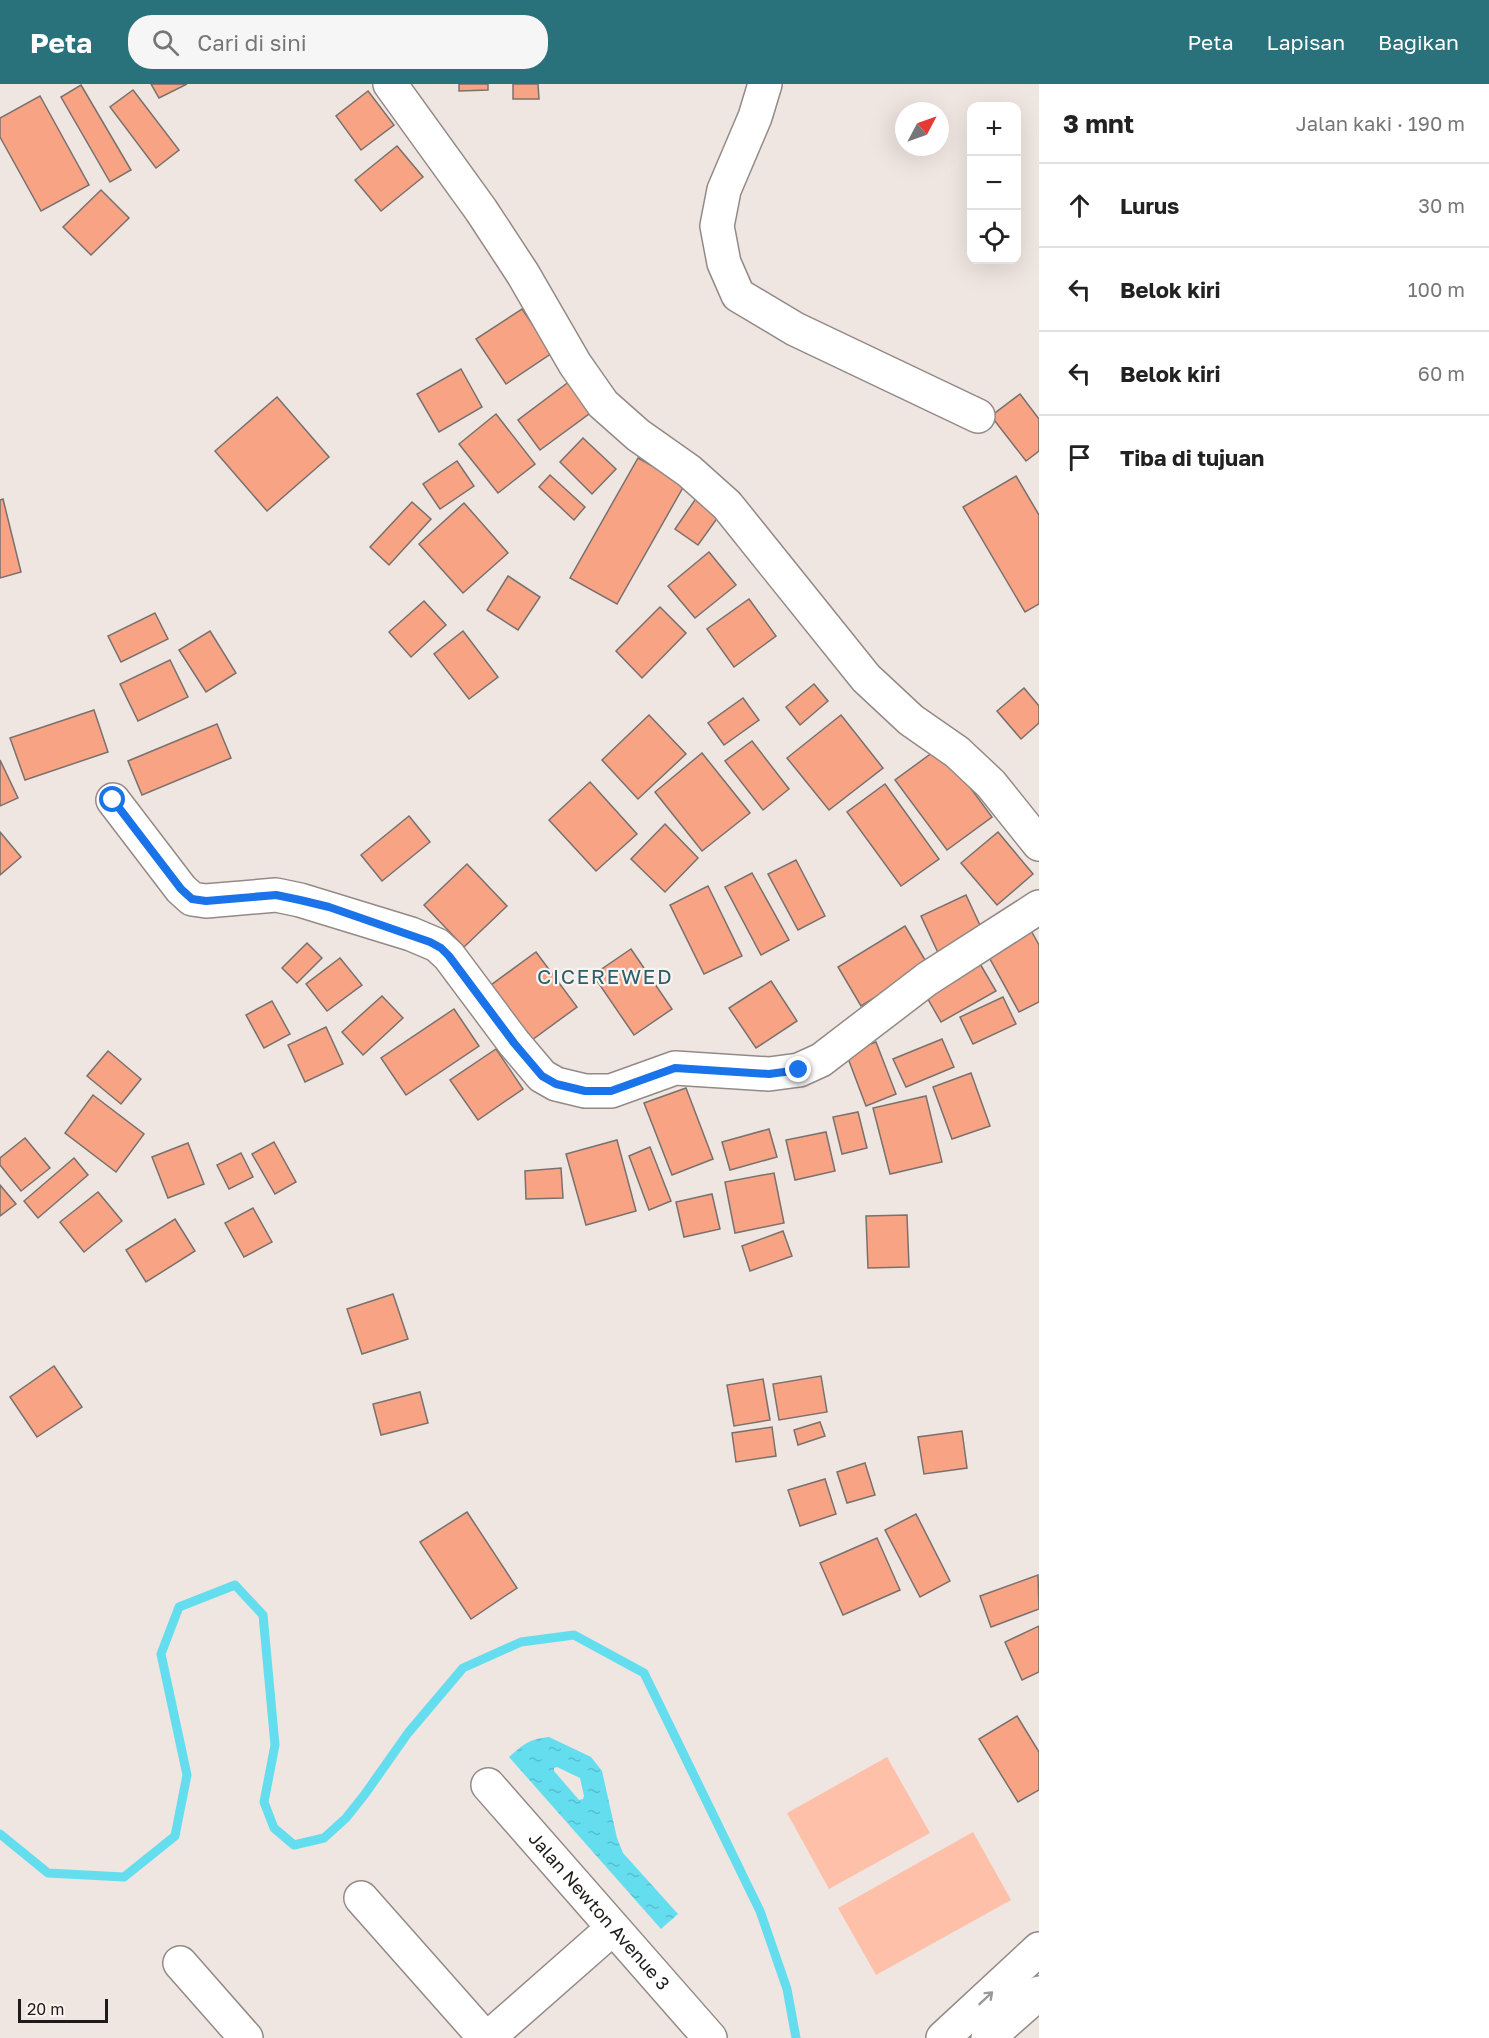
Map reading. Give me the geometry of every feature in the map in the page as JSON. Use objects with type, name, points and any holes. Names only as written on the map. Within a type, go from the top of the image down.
[{"type":"street","points":[[390,84],[524,274],[574,364],[603,404],[638,435],[689,471],[727,505],[866,678],[911,720],[957,752],[991,784],[1039,844]]},
{"type":"street","points":[[765,84],[755,117],[724,190],[717,226],[724,262],[738,295],[795,329],[978,416]]},
{"type":"street","points":[[113,800],[181,889],[192,899],[206,901],[276,895],[292,898],[329,907],[411,934],[436,945],[449,956],[514,1043],[542,1076],[556,1084],[585,1091],[617,1090],[675,1068],[769,1074],[804,1069],[821,1060],[927,979],[1039,907]]},
{"type":"street","name":"Jalan Newton Avenue 3","points":[[488,1785],[710,2038]]},
{"type":"street","points":[[361,1898],[486,2038],[613,1928]]},
{"type":"street","points":[[943,2038],[1039,1949]]},
{"type":"street","points":[[180,1963],[246,2038]]},
{"type":"street","points":[[988,2038],[1039,1993]]},
{"type":"shaded area","points":[[887,1757],[930,1833],[829,1889],[787,1813]]},
{"type":"shaded area","points":[[973,1832],[1011,1900],[876,1975],[838,1908]]},
{"type":"water","points":[[549,1737],[591,1757],[602,1771],[617,1838],[623,1853],[678,1914],[661,1929],[509,1757],[527,1743]],"holes":[[[557,1767],[580,1778],[584,1796],[579,1800],[554,1771],[554,1768]]]},
{"type":"building","points":[[151,84],[187,84],[159,98]]},
{"type":"building","points":[[459,84],[488,84],[488,90],[459,91]]},
{"type":"building","points":[[513,84],[538,84],[539,99],[513,99]]},
{"type":"building","points":[[81,85],[131,170],[110,182],[61,97]]},
{"type":"building","points":[[133,90],[179,150],[156,168],[110,107]]},
{"type":"building","points":[[368,91],[394,125],[361,150],[336,116]]},
{"type":"building","points":[[40,96],[89,185],[41,211],[0,137],[0,118]]},
{"type":"building","points":[[397,146],[423,177],[381,211],[355,180]]},
{"type":"building","points":[[101,190],[129,218],[91,255],[63,227]]},
{"type":"building","points":[[522,309],[552,353],[506,384],[476,339]]},
{"type":"building","points":[[461,369],[482,407],[439,432],[417,394]]},
{"type":"building","points":[[570,381],[593,411],[540,450],[518,420]]},
{"type":"building","points":[[1020,394],[1039,419],[1039,451],[1026,461],[991,416]]},
{"type":"building","points":[[277,397],[329,457],[267,511],[215,451]]},
{"type":"building","points":[[496,414],[535,464],[498,493],[459,444]]},
{"type":"building","points":[[583,438],[616,469],[592,494],[560,462]]},
{"type":"building","points":[[638,458],[685,484],[617,604],[570,578]]},
{"type":"building","points":[[457,461],[474,486],[440,509],[423,484]]},
{"type":"building","points":[[550,475],[585,507],[574,520],[539,487]]},
{"type":"building","points":[[1016,476],[1039,515],[1039,604],[1025,612],[963,507]]},
{"type":"building","points":[[697,497],[721,513],[698,545],[675,529]]},
{"type":"building","points":[[3,499],[21,572],[0,578],[0,500]]},
{"type":"building","points":[[412,502],[431,519],[389,565],[370,547]]},
{"type":"building","points":[[464,503],[508,553],[463,593],[419,544]]},
{"type":"building","points":[[709,552],[736,585],[695,618],[668,586]]},
{"type":"building","points":[[508,576],[540,597],[518,630],[487,610]]},
{"type":"building","points":[[749,599],[776,636],[734,667],[707,629]]},
{"type":"building","points":[[424,601],[446,625],[411,657],[389,632]]},
{"type":"building","points":[[660,607],[686,633],[642,678],[616,651]]},
{"type":"building","points":[[155,613],[168,639],[121,662],[108,636]]},
{"type":"building","points":[[210,631],[236,673],[206,692],[179,650]]},
{"type":"building","points":[[463,631],[498,677],[469,699],[434,654]]},
{"type":"building","points":[[170,660],[188,697],[138,721],[120,684]]},
{"type":"building","points":[[814,684],[828,701],[800,725],[786,707]]},
{"type":"building","points":[[1024,688],[1039,706],[1039,723],[1021,739],[997,711]]},
{"type":"building","points":[[743,698],[759,720],[724,745],[708,723]]},
{"type":"building","points":[[94,710],[108,752],[25,780],[10,738]]},
{"type":"building","points":[[649,715],[686,754],[638,799],[602,760]]},
{"type":"building","points":[[841,715],[883,768],[829,810],[787,758]]},
{"type":"building","points":[[217,724],[231,758],[142,795],[128,761]]},
{"type":"building","points":[[752,741],[789,789],[763,810],[725,761]]},
{"type":"building","points":[[940,747],[992,817],[947,850],[895,780]]},
{"type":"building","points":[[702,753],[750,813],[702,851],[655,792]]},
{"type":"building","points":[[0,760],[18,798],[0,806]]},
{"type":"building","points":[[590,782],[637,834],[596,871],[549,820]]},
{"type":"building","points":[[885,784],[939,859],[901,886],[847,812]]},
{"type":"building","points":[[409,816],[430,842],[382,881],[361,855]]},
{"type":"building","points":[[665,824],[698,858],[665,892],[631,859]]},
{"type":"building","points":[[0,832],[21,857],[0,875]]},
{"type":"building","points":[[998,832],[1033,874],[997,905],[961,863]]},
{"type":"building","points":[[796,860],[825,916],[798,930],[768,874]]},
{"type":"building","points":[[467,864],[507,906],[464,947],[424,905]]},
{"type":"building","points":[[752,873],[789,940],[761,955],[725,887]]},
{"type":"building","points":[[708,886],[742,956],[704,974],[670,905]]},
{"type":"building","points":[[966,895],[985,936],[940,957],[921,916]]},
{"type":"building","points":[[1028,925],[1039,945],[1039,1002],[1019,1012],[984,948]]},
{"type":"building","points":[[905,926],[928,965],[861,1006],[838,967]]},
{"type":"building","points":[[307,943],[322,958],[297,983],[282,968]]},
{"type":"building","points":[[631,949],[672,1009],[634,1035],[593,975]]},
{"type":"building","points":[[536,952],[577,1007],[521,1048],[480,993]]},
{"type":"building","points":[[976,957],[996,991],[941,1022],[921,987]]},
{"type":"building","points":[[340,958],[362,985],[327,1011],[306,984]]},
{"type":"building","points":[[771,981],[797,1021],[756,1048],[729,1008]]},
{"type":"building","points":[[382,996],[403,1018],[363,1055],[342,1032]]},
{"type":"building","points":[[1003,997],[1016,1024],[973,1044],[960,1017]]},
{"type":"building","points":[[272,1001],[290,1034],[264,1048],[246,1015]]},
{"type":"building","points":[[454,1009],[479,1046],[406,1095],[381,1058]]},
{"type":"building","points":[[326,1027],[343,1064],[305,1082],[288,1045]]},
{"type":"building","points":[[942,1039],[954,1067],[906,1087],[893,1059]]},
{"type":"building","points":[[876,1042],[896,1094],[866,1106],[846,1053]]},
{"type":"building","points":[[496,1049],[523,1089],[478,1120],[450,1080]]},
{"type":"building","points":[[108,1051],[141,1079],[121,1104],[87,1076]]},
{"type":"building","points":[[971,1073],[990,1126],[952,1139],[933,1087]]},
{"type":"building","points":[[686,1088],[713,1159],[672,1175],[644,1103]]},
{"type":"building","points":[[93,1095],[144,1134],[116,1172],[65,1133]]},
{"type":"building","points":[[926,1096],[942,1162],[890,1174],[873,1108]]},
{"type":"building","points":[[858,1112],[867,1148],[842,1154],[833,1117]]},
{"type":"building","points":[[769,1129],[777,1157],[730,1170],[722,1142]]},
{"type":"building","points":[[826,1132],[835,1171],[795,1180],[786,1140]]},
{"type":"building","points":[[25,1138],[50,1168],[21,1191],[0,1165],[0,1158]]},
{"type":"building","points":[[617,1140],[636,1211],[586,1225],[566,1154]]},
{"type":"building","points":[[274,1142],[296,1182],[275,1194],[252,1154]]},
{"type":"building","points":[[188,1143],[204,1184],[168,1198],[152,1157]]},
{"type":"building","points":[[650,1147],[671,1201],[649,1210],[629,1156]]},
{"type":"building","points":[[241,1153],[253,1177],[229,1189],[217,1165]]},
{"type":"building","points":[[74,1158],[88,1175],[38,1218],[24,1201]]},
{"type":"building","points":[[561,1168],[563,1198],[526,1199],[525,1171]]},
{"type":"building","points":[[774,1173],[784,1223],[735,1233],[725,1182]]},
{"type":"building","points":[[0,1185],[16,1204],[0,1216]]},
{"type":"building","points":[[98,1192],[122,1221],[84,1252],[60,1222]]},
{"type":"building","points":[[712,1194],[720,1229],[684,1237],[676,1202]]},
{"type":"building","points":[[253,1208],[272,1242],[244,1257],[225,1223]]},
{"type":"building","points":[[907,1215],[909,1267],[868,1268],[866,1216]]},
{"type":"building","points":[[175,1219],[195,1251],[146,1282],[126,1250]]},
{"type":"building","points":[[783,1231],[792,1256],[750,1271],[742,1246]]},
{"type":"building","points":[[393,1294],[408,1339],[362,1354],[347,1309]]},
{"type":"building","points":[[54,1366],[82,1407],[37,1437],[10,1397]]},
{"type":"building","points":[[821,1376],[827,1412],[779,1420],[773,1384]]},
{"type":"building","points":[[763,1379],[770,1420],[734,1426],[727,1385]]},
{"type":"building","points":[[420,1392],[428,1423],[381,1435],[373,1404]]},
{"type":"building","points":[[820,1422],[825,1436],[798,1445],[794,1430]]},
{"type":"building","points":[[772,1427],[776,1456],[736,1462],[732,1433]]},
{"type":"building","points":[[962,1431],[967,1468],[924,1474],[918,1437]]},
{"type":"building","points":[[865,1463],[875,1495],[847,1503],[837,1472]]},
{"type":"building","points":[[825,1479],[836,1514],[800,1526],[788,1490]]},
{"type":"building","points":[[467,1512],[517,1588],[471,1619],[420,1542]]},
{"type":"building","points":[[916,1514],[950,1581],[920,1597],[885,1530]]},
{"type":"building","points":[[877,1538],[900,1590],[843,1615],[820,1563]]},
{"type":"building","points":[[1038,1575],[1039,1609],[991,1627],[980,1596]]},
{"type":"building","points":[[1039,1626],[1039,1672],[1022,1680],[1005,1642]]},
{"type":"building","points":[[1017,1716],[1039,1752],[1039,1790],[1018,1802],[979,1739]]},
{"type":"waterway","points":[[0,1834],[48,1873],[124,1877],[175,1836],[187,1775],[161,1654],[179,1607],[235,1585],[263,1615],[275,1745],[264,1802],[274,1828],[294,1845],[324,1838],[346,1818],[408,1733],[463,1668],[521,1642],[574,1635],[644,1673],[760,1911],[787,1989],[796,2038]]},
{"type":"district","name":"CICEREWED","points":[[605,977]]},
{"type":"route","points":[[113,800],[181,889],[192,899],[206,901],[276,895],[329,907],[411,934],[446,951],[514,1043],[542,1076],[552,1082],[565,1087],[602,1092],[617,1090],[675,1068],[769,1074],[799,1070]]}]
